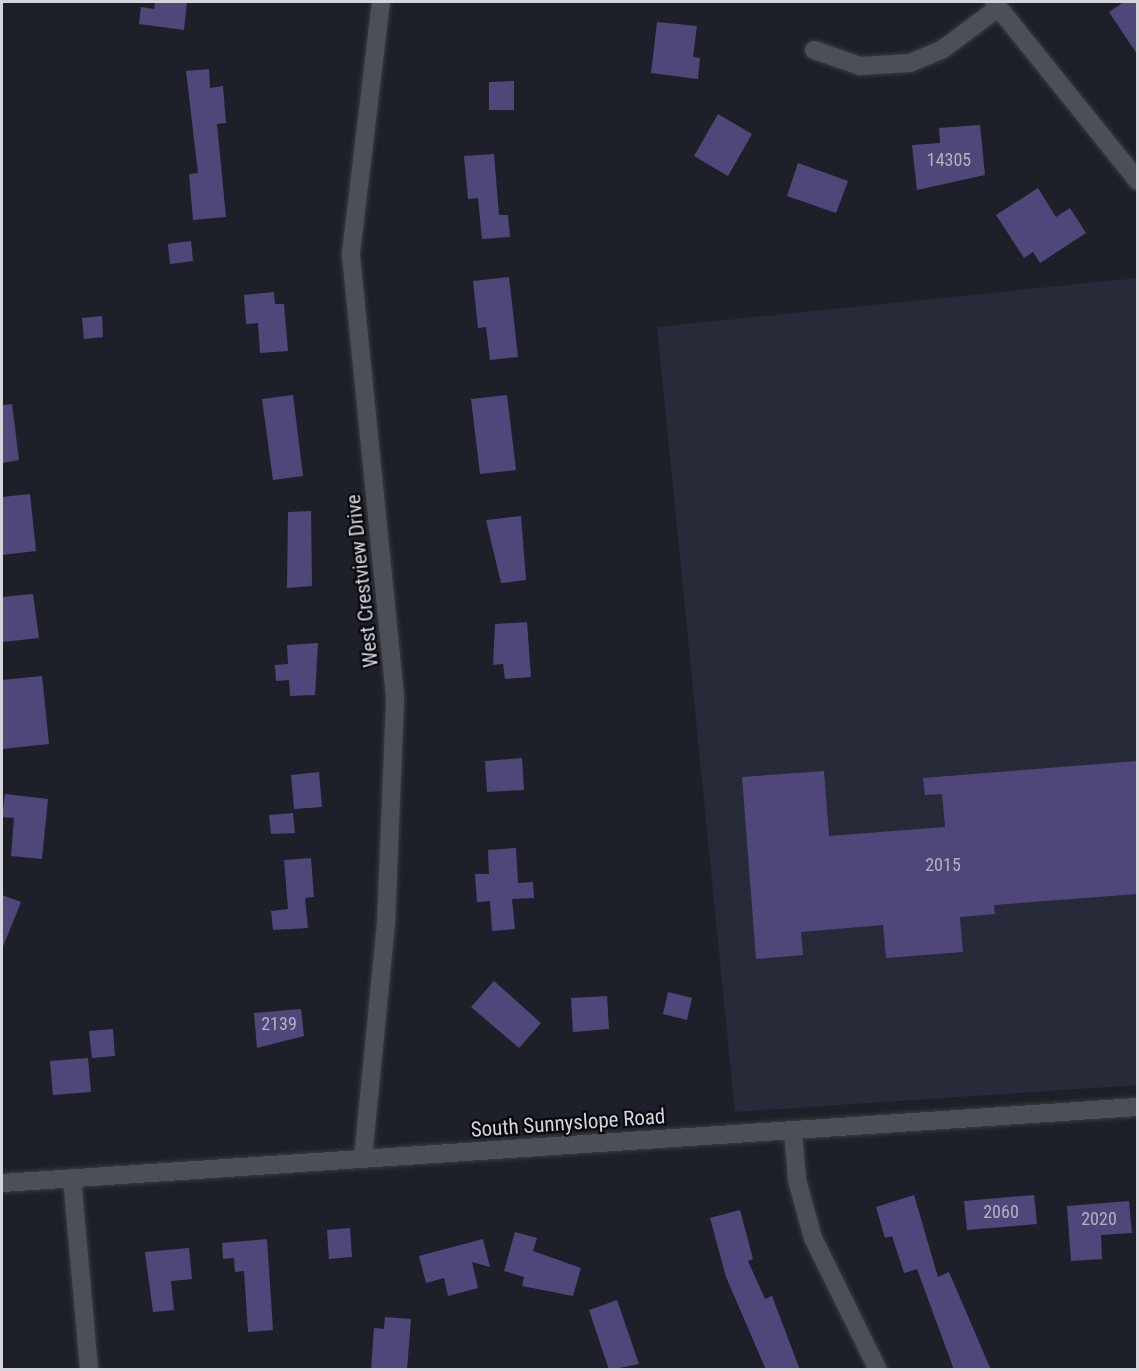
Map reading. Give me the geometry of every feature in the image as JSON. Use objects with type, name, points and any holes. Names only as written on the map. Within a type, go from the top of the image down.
[{"type":"street","name":"West Crestview Drive","points":[[363,1158],[386,925],[395,696],[351,253],[381,2]]},
{"type":"street","points":[[814,50],[860,66],[910,63],[943,49],[996,5],[1137,181]]},
{"type":"street","name":"South Sunnyslope Road","points":[[2,1183],[1137,1107]]},
{"type":"street","points":[[792,1131],[797,1180],[813,1238],[878,1370]]},
{"type":"street","points":[[72,1178],[89,1370]]},
{"type":"shaded area","points":[[1137,278],[1137,1085],[735,1112],[657,327]]},
{"type":"building","points":[[155,2],[187,2],[184,30],[139,24],[141,7],[154,9]]},
{"type":"building","points":[[1124,2],[1137,2],[1137,54],[1109,12]]},
{"type":"building","points":[[657,22],[697,26],[693,57],[700,58],[698,79],[651,73]]},
{"type":"building","points":[[209,69],[210,88],[223,86],[226,123],[217,124],[226,217],[193,220],[189,174],[198,173],[186,71]]},
{"type":"building","points":[[514,81],[514,110],[489,110],[489,82]]},
{"type":"building","points":[[718,114],[752,134],[728,176],[694,156]]},
{"type":"building","points":[[980,125],[985,175],[917,190],[912,145],[940,143],[939,128]]},
{"type":"building","points":[[494,154],[499,215],[508,215],[510,237],[482,239],[478,198],[468,199],[464,156]]},
{"type":"building","points":[[798,163],[848,181],[836,213],[787,196]]},
{"type":"building","points":[[1038,188],[1056,217],[1070,208],[1086,233],[1040,263],[1033,252],[1024,258],[996,215]]},
{"type":"building","points":[[191,241],[193,261],[170,264],[168,244]]},
{"type":"building","points":[[509,277],[518,357],[490,360],[486,327],[478,328],[473,281]]},
{"type":"building","points":[[274,292],[275,304],[284,304],[288,351],[260,353],[258,323],[246,324],[244,295]]},
{"type":"building","points":[[102,316],[103,337],[84,339],[82,318]]},
{"type":"building","points":[[293,395],[303,476],[273,480],[262,399]]},
{"type":"building","points":[[507,395],[516,470],[480,474],[471,399]]},
{"type":"building","points":[[12,404],[19,460],[2,463],[2,405]]},
{"type":"building","points":[[30,494],[36,551],[2,555],[2,497]]},
{"type":"building","points":[[311,511],[312,586],[287,588],[288,512]]},
{"type":"building","points":[[521,516],[526,580],[501,583],[486,520]]},
{"type":"building","points":[[33,594],[39,638],[2,642],[2,597]]},
{"type":"building","points":[[527,622],[531,677],[505,679],[503,664],[493,665],[495,624]]},
{"type":"building","points":[[318,643],[315,695],[290,696],[289,680],[276,681],[275,665],[288,664],[287,645]]},
{"type":"building","points":[[42,676],[49,744],[2,749],[2,680]]},
{"type":"building","points":[[522,758],[524,790],[487,792],[485,761]]},
{"type":"building","points":[[1137,761],[1137,894],[994,905],[995,914],[960,917],[963,952],[886,958],[883,925],[801,932],[803,955],[756,959],[742,777],[824,771],[829,836],[945,827],[942,794],[925,795],[923,778]]},
{"type":"building","points":[[319,772],[322,807],[294,809],[291,775]]},
{"type":"building","points":[[5,794],[48,799],[42,859],[11,856],[14,818],[2,817]]},
{"type":"building","points":[[293,813],[295,833],[271,834],[269,815]]},
{"type":"building","points":[[516,848],[518,883],[533,882],[534,898],[512,899],[515,929],[492,931],[490,901],[477,902],[475,874],[489,874],[488,850]]},
{"type":"building","points":[[311,858],[314,897],[305,898],[308,928],[273,930],[271,911],[288,909],[284,860]]},
{"type":"building","points":[[2,895],[21,902],[2,949]]},
{"type":"building","points":[[494,981],[541,1023],[519,1048],[471,1007]]},
{"type":"building","points":[[668,992],[692,998],[687,1020],[663,1014]]},
{"type":"building","points":[[607,996],[609,1029],[573,1032],[571,998]]},
{"type":"building","points":[[301,1009],[304,1036],[257,1048],[254,1013]]},
{"type":"building","points":[[113,1029],[115,1056],[92,1058],[89,1031]]},
{"type":"building","points":[[88,1058],[91,1092],[53,1095],[50,1061]]},
{"type":"building","points":[[914,1195],[938,1277],[949,1272],[991,1370],[954,1370],[917,1269],[904,1273],[892,1236],[885,1238],[876,1207]]},
{"type":"building","points":[[1034,1195],[1037,1224],[967,1230],[964,1201]]},
{"type":"building","points":[[1129,1201],[1132,1233],[1101,1235],[1102,1259],[1071,1261],[1067,1206]]},
{"type":"building","points":[[740,1210],[753,1259],[748,1261],[765,1299],[772,1296],[800,1370],[766,1370],[726,1277],[710,1218]]},
{"type":"building","points":[[350,1228],[352,1257],[329,1259],[327,1230]]},
{"type":"building","points":[[515,1232],[537,1238],[533,1251],[581,1268],[573,1296],[522,1286],[524,1277],[504,1271]]},
{"type":"building","points":[[267,1239],[273,1330],[248,1332],[244,1271],[235,1272],[234,1258],[223,1259],[222,1243]]},
{"type":"building","points":[[483,1239],[490,1267],[472,1262],[478,1288],[448,1296],[444,1278],[426,1283],[419,1256]]},
{"type":"building","points":[[189,1248],[192,1279],[171,1281],[174,1310],[153,1312],[145,1252]]},
{"type":"building","points":[[617,1300],[639,1364],[609,1370],[589,1310]]},
{"type":"building","points":[[385,1317],[411,1319],[407,1370],[371,1370],[374,1328],[384,1329]]}]
